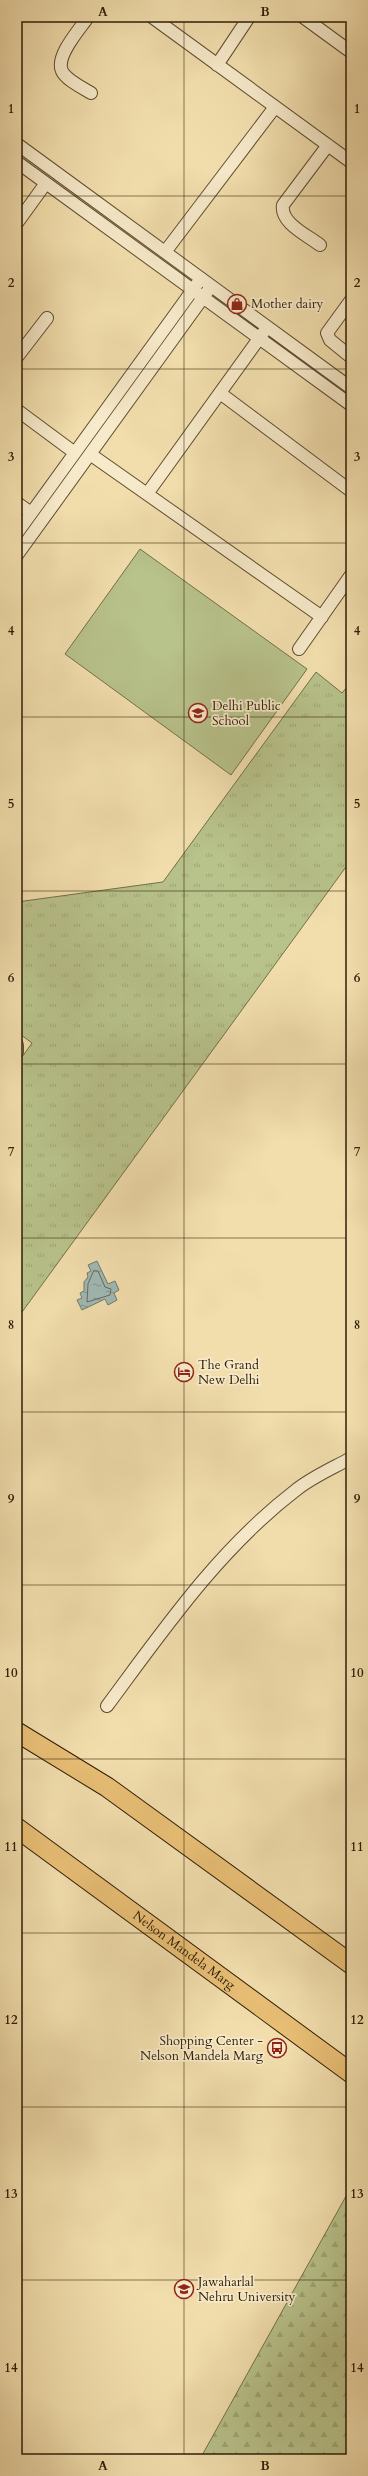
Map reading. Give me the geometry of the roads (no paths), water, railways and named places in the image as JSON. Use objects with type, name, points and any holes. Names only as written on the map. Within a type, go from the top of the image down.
[{"type":"main road","points":[[17,1732],[107,1787],[351,1964]]},
{"type":"main road","name":"Nelson Mandela Marg","points":[[17,1828],[351,2073]]},
{"type":"street","points":[[88,17],[65,51],[61,66],[65,75],[91,93]]},
{"type":"street","points":[[152,17],[351,162]]},
{"type":"street","points":[[217,65],[249,17]]},
{"type":"street","points":[[303,17],[351,52]]},
{"type":"street","points":[[165,252],[275,107]]},
{"type":"street","points":[[17,144],[351,388]]},
{"type":"street","points":[[320,245],[288,221],[282,210],[283,205],[328,145]]},
{"type":"street","points":[[17,162],[351,405]]},
{"type":"street","points":[[17,223],[46,183]]},
{"type":"street","points":[[17,533],[201,279]]},
{"type":"street","points":[[17,555],[212,286]]},
{"type":"street","points":[[351,300],[327,333],[330,340],[351,357]]},
{"type":"street","points":[[17,357],[47,318]]},
{"type":"street","points":[[147,494],[267,327]]},
{"type":"street","points":[[220,393],[351,491]]},
{"type":"street","points":[[17,410],[75,453]]},
{"type":"street","points":[[90,454],[322,617]]},
{"type":"street","points":[[17,503],[31,513]]},
{"type":"street","points":[[299,649],[351,575]]},
{"type":"street","points":[[17,1045],[17,1052]]},
{"type":"street","points":[[107,1706],[172,1618],[239,1540],[297,1489],[351,1458]]},
{"type":"water","points":[[97,1261],[108,1284],[115,1281],[119,1290],[114,1293],[117,1300],[108,1305],[105,1299],[82,1310],[77,1300],[82,1298],[80,1293],[84,1291],[84,1282],[88,1277],[87,1273],[91,1271],[88,1265]]},
{"type":"place","name":"Mother dairy","points":[[237,304]]},
{"type":"place","name":"Delhi Public School","points":[[198,713]]},
{"type":"place","name":"The Grand New Delhi","points":[[184,1372]]},
{"type":"place","name":"Shopping Center - Nelson Mandela Marg","points":[[277,2048]]},
{"type":"place","name":"Jawaharlal Nehru University","points":[[184,2289]]}]
